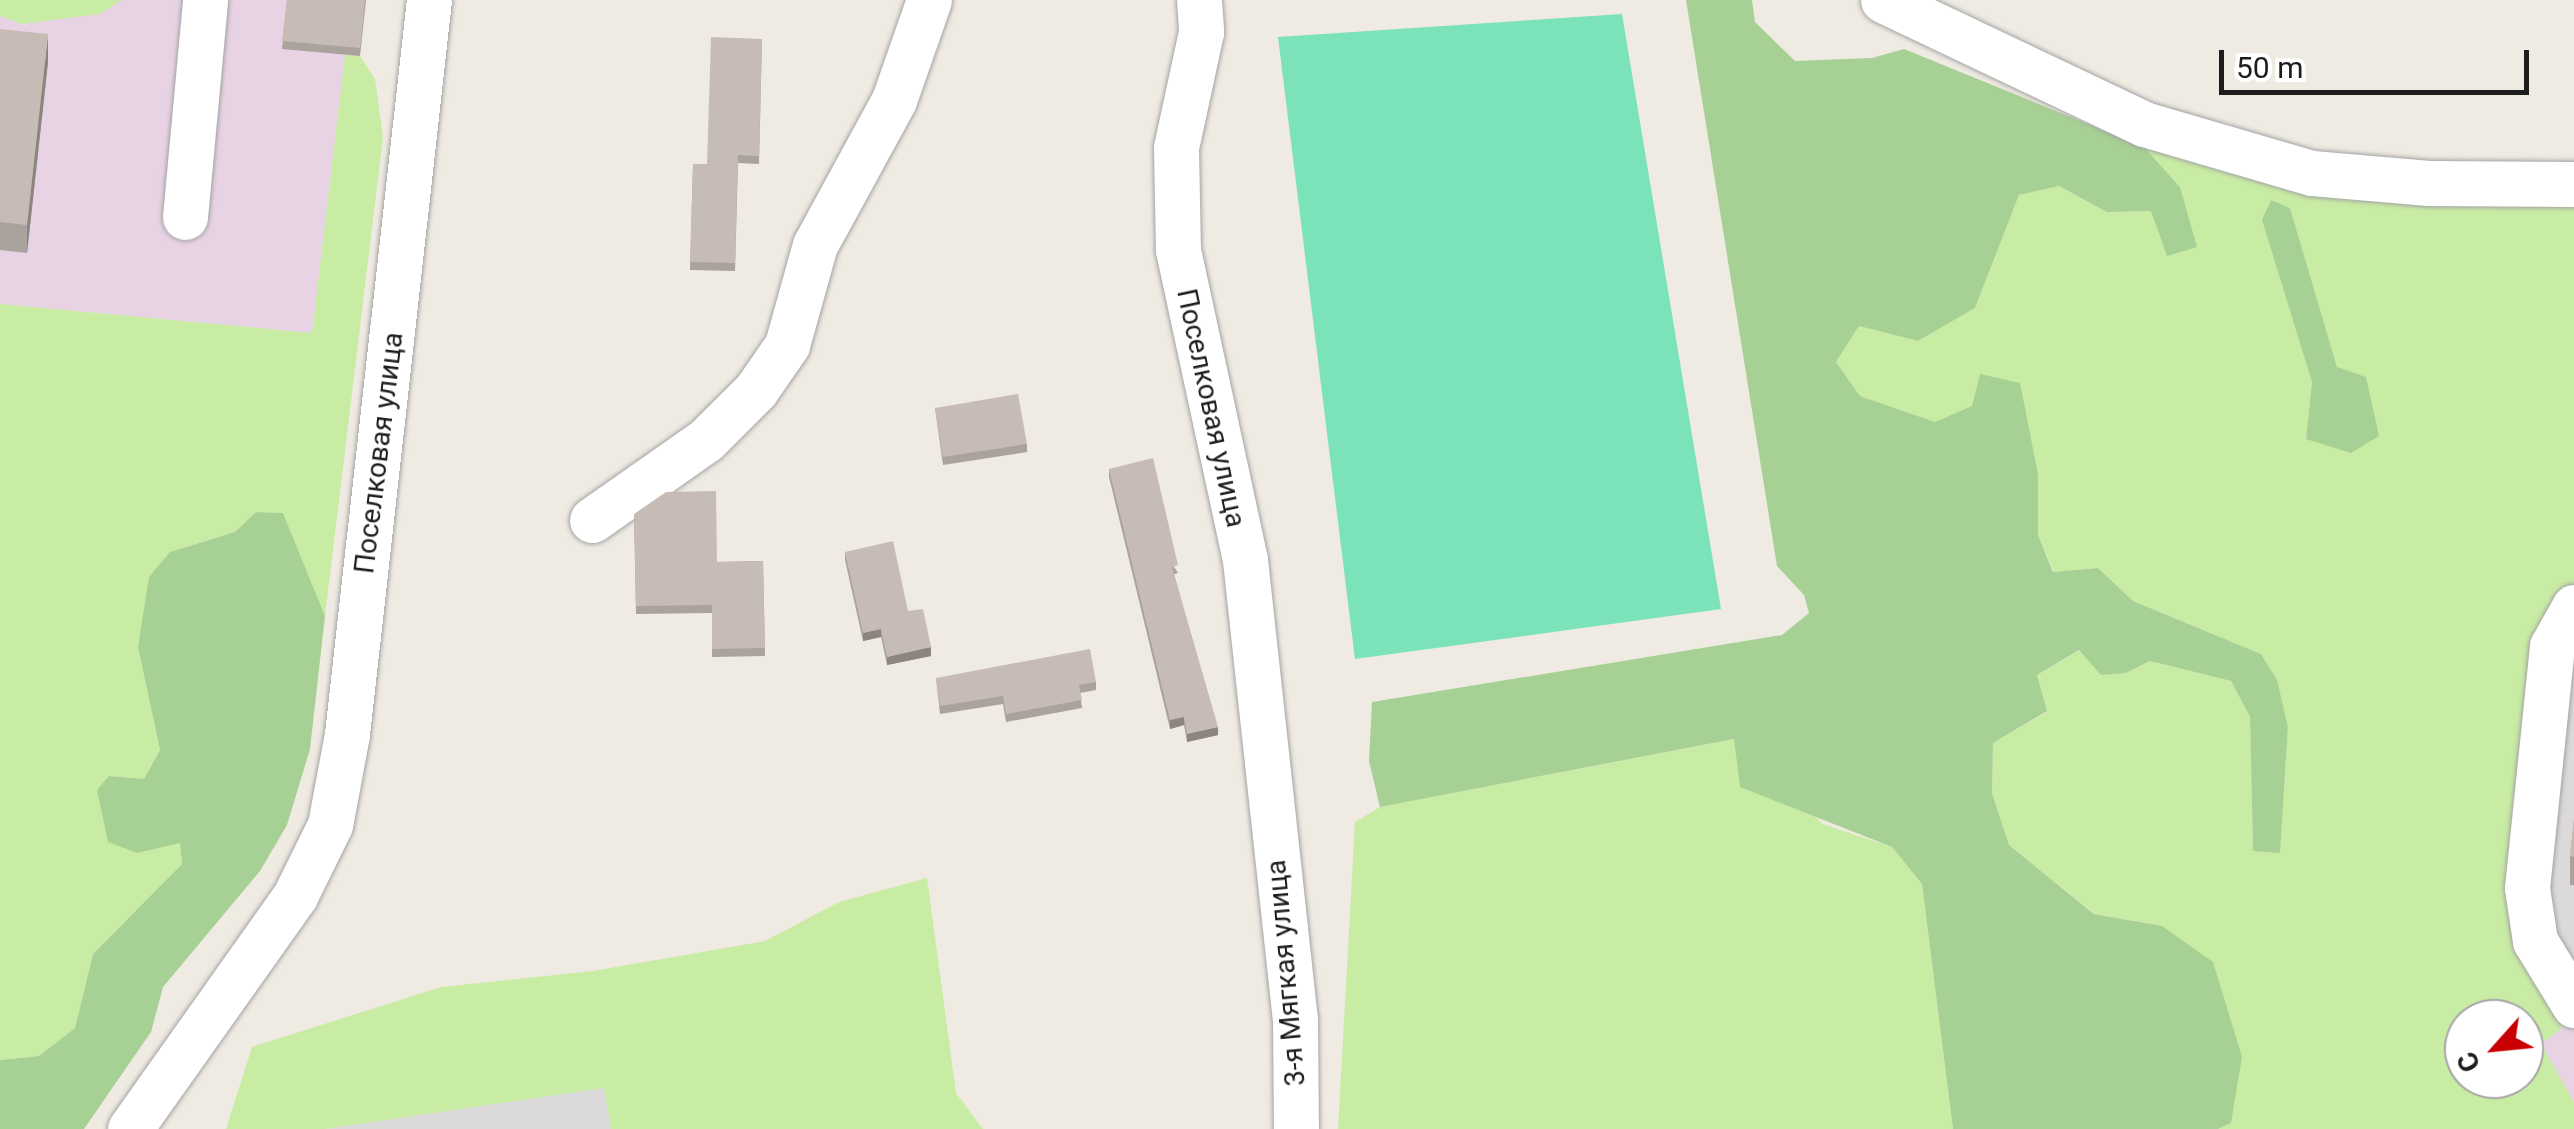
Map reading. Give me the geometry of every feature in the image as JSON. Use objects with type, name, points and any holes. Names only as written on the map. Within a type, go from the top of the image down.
[{"type":"street","points":[[185,218],[205,0]]},
{"type":"street","name":"Поселковая улица","points":[[130,1129],[295,896],[330,825],[347,734],[429,0]]},
{"type":"street","points":[[592,520],[706,440],[756,390],[787,344],[815,245],[894,100],[930,0]]},
{"type":"street","name":"Поселковая улица","points":[[1199,0],[1201,32],[1176,148],[1178,250],[1245,560],[1272,818]]},
{"type":"street","points":[[1883,0],[2144,124],[2312,173],[2429,183],[2574,184]]},
{"type":"street","points":[[2574,607],[2552,646],[2527,888],[2535,940],[2574,1005]]},
{"type":"street","name":"3-я Мягкая улица","points":[[1272,818],[1295,1019],[1296,1129]]},
{"type":"shaded area","points":[[0,0],[366,0],[360,56],[345,56],[312,333],[0,304]]},
{"type":"shaded area","points":[[2574,586],[2574,1031],[2532,973]]},
{"type":"shaded area","points":[[2568,1023],[2574,1031],[2574,1102],[2544,1051],[2544,1041]]},
{"type":"shaded area","points":[[605,1087],[611,1129],[325,1129]]},
{"type":"green space","points":[[0,0],[122,0],[100,14],[22,24],[0,16]]},
{"type":"green space","points":[[1686,0],[1752,0],[1755,22],[1795,61],[1872,58],[1904,49],[2144,147],[2180,187],[2197,247],[2167,256],[2151,211],[2107,212],[2059,186],[2019,195],[1975,308],[1918,341],[1859,326],[1836,362],[1860,396],[1935,422],[1972,406],[1980,374],[2020,383],[2038,474],[2038,535],[2053,572],[2098,568],[2133,601],[2261,654],[2277,680],[2288,727],[2280,853],[2253,851],[2250,717],[2231,681],[2150,661],[2126,673],[2101,675],[2079,650],[2037,675],[2047,711],[1993,743],[1992,793],[2009,845],[2094,914],[2162,926],[2213,962],[2242,1057],[2231,1123],[2218,1129],[1953,1129],[1922,884],[1892,847],[1740,787],[1734,739],[1380,807],[1369,761],[1372,702],[1782,635],[1809,613],[1804,595],[1777,566]]},
{"type":"green space","points":[[1622,14],[1721,609],[1355,659],[1278,37]]},
{"type":"green space","points":[[345,55],[360,56],[375,79],[383,137],[325,616],[283,513],[256,512],[235,532],[170,552],[138,647],[160,750],[144,779],[109,776],[137,853],[180,842],[182,864],[93,954],[75,1028],[39,1056],[0,1060],[0,304],[312,333]]},
{"type":"green space","points":[[2144,147],[2305,192],[2574,197],[2574,586],[2512,888],[2568,1023],[2544,1042],[2544,999],[2444,999],[2444,1099],[2544,1099],[2544,1049],[2574,1102],[2574,1129],[2218,1129],[2231,1123],[2162,926],[2095,914],[2009,845],[1992,793],[1993,743],[2047,712],[2037,675],[2080,650],[2126,673],[2150,661],[2231,681],[2250,717],[2253,851],[2280,852],[2288,727],[2261,654],[2133,601],[2098,568],[2054,572],[2038,535],[2038,474],[1972,406],[1935,422],[1860,396],[1836,362],[1859,326],[1918,341],[1975,308],[2019,195],[2059,186],[2107,212],[2151,211],[2196,248],[2180,187]],"holes":[[[2290,209],[2337,367],[2306,439],[2312,382]]]},
{"type":"green space","points":[[2271,200],[2290,208],[2337,367],[2366,377],[2379,436],[2351,453],[2306,439],[2312,382],[2262,220]]},
{"type":"green space","points":[[256,512],[283,513],[325,616],[310,749],[287,825],[260,871],[163,987],[151,1032],[84,1129],[0,1129],[0,1060],[39,1056],[75,1028],[93,954],[182,864],[180,843],[137,853],[108,842],[97,790],[109,776],[144,779],[160,750],[138,647],[149,577],[170,552],[235,532]]},
{"type":"green space","points":[[1735,739],[1823,824],[1892,847],[1922,884],[1953,1129],[1338,1129],[1355,822],[1380,807]]},
{"type":"green space","points":[[927,878],[956,1093],[983,1129],[611,1129],[604,1088],[325,1129],[226,1129],[252,1047],[441,987],[593,971],[765,941],[839,902]]},
{"type":"building","points":[[287,0],[365,0],[360,48],[282,41]]},
{"type":"building","points":[[0,29],[48,34],[27,225],[0,222]]},
{"type":"building","points":[[711,37],[762,39],[759,156],[738,155],[735,263],[690,262],[693,164],[707,164]]},
{"type":"building","points":[[1018,394],[1027,444],[943,457],[935,408]]},
{"type":"building","points":[[1153,458],[1178,565],[1172,567],[1218,727],[1187,734],[1184,717],[1170,720],[1109,469]]},
{"type":"building","points":[[716,491],[717,562],[763,561],[765,648],[712,649],[712,605],[636,606],[634,514],[666,492]]},
{"type":"building","points":[[893,541],[908,611],[923,609],[931,647],[887,657],[881,629],[863,633],[845,552]]},
{"type":"building","points":[[1090,649],[1096,682],[1079,685],[1082,700],[1006,714],[1003,696],[940,706],[936,678]]},
{"type":"building","points":[[2574,819],[2574,857],[2570,856]]}]
